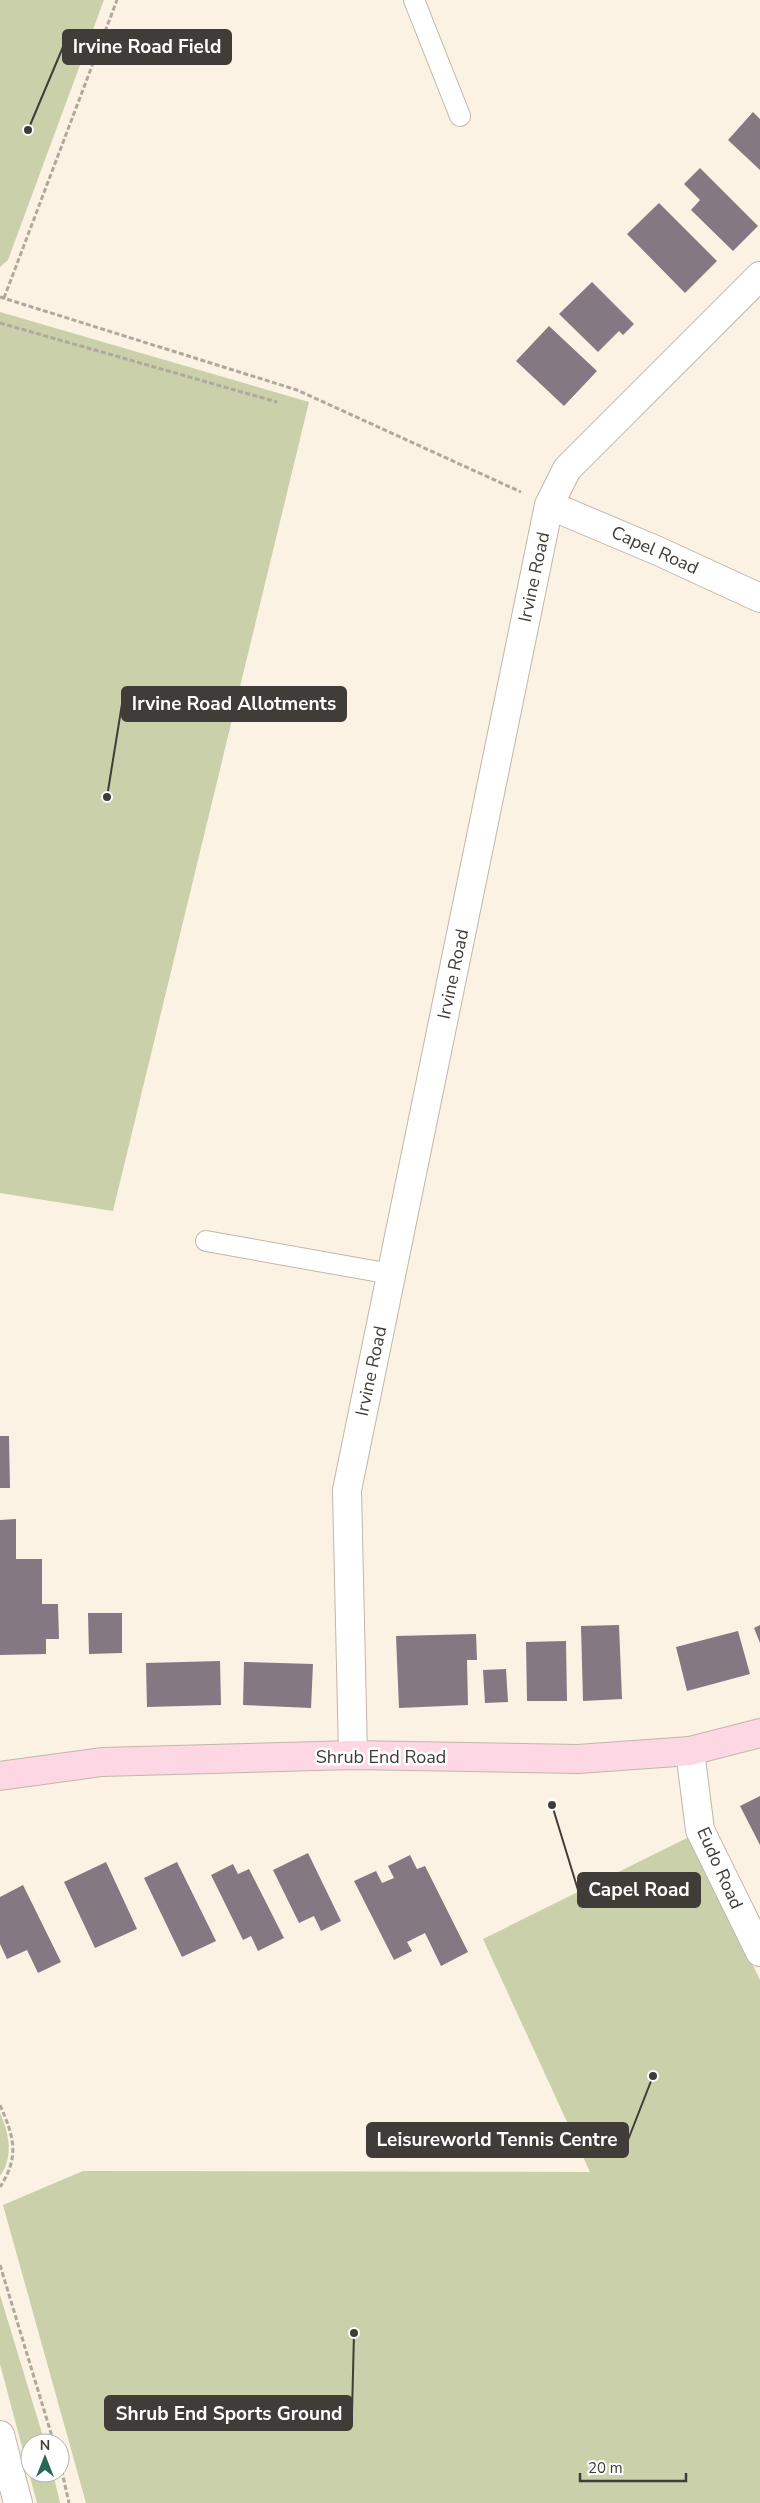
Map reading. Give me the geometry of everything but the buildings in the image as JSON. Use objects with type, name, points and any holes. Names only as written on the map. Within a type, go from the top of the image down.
[{"type":"main road","name":"Shrub End Road","points":[[0,1776],[102,1762],[353,1755],[578,1759],[690,1750],[760,1733]]},
{"type":"street","name":"Irvine Road","points":[[353,1755],[347,1490],[548,505],[567,469],[760,276]]},
{"type":"street","name":"Capel Road","points":[[548,505],[658,551],[760,598]]},
{"type":"street","name":"Eudo Road","points":[[690,1750],[700,1830],[760,1952]]},
{"type":"street","points":[[0,2435],[18,2503]]},
{"type":"lane","points":[[414,0],[460,116]]},
{"type":"lane","points":[[206,1242],[391,1274]]},
{"type":"path","points":[[117,0],[2,298],[298,390],[548,505]]},
{"type":"path","points":[[0,323],[276,402]]},
{"type":"path","points":[[0,2105],[10,2128],[14,2156],[7,2176],[0,2187]]},
{"type":"path","points":[[0,2265],[51,2433]]},
{"type":"path","points":[[64,2483],[69,2503]]},
{"type":"green space","points":[[0,0],[104,0],[8,260],[0,267]]},
{"type":"green space","points":[[0,312],[309,402],[113,1211],[0,1193]]},
{"type":"green space","points":[[691,1836],[760,1980],[760,2503],[86,2503],[70,2446],[70,2433],[67,2433],[3,2205],[83,2171],[590,2172],[483,1939]]},
{"type":"green space","points":[[0,2113],[8,2137],[9,2153],[0,2176]]},
{"type":"green space","points":[[0,2295],[42,2433],[20,2433],[20,2439],[0,2364]]},
{"type":"green space","points":[[32,2483],[55,2483],[60,2503],[37,2503]]},
{"type":"place","name":"Irvine Road Field","points":[[28,130]]},
{"type":"place","name":"Irvine Road Allotments","points":[[107,797]]},
{"type":"place","name":"Capel Road","points":[[552,1805]]},
{"type":"place","name":"Leisureworld Tennis Centre","points":[[653,2076]]},
{"type":"place","name":"Shrub End Sports Ground","points":[[354,2333]]}]
